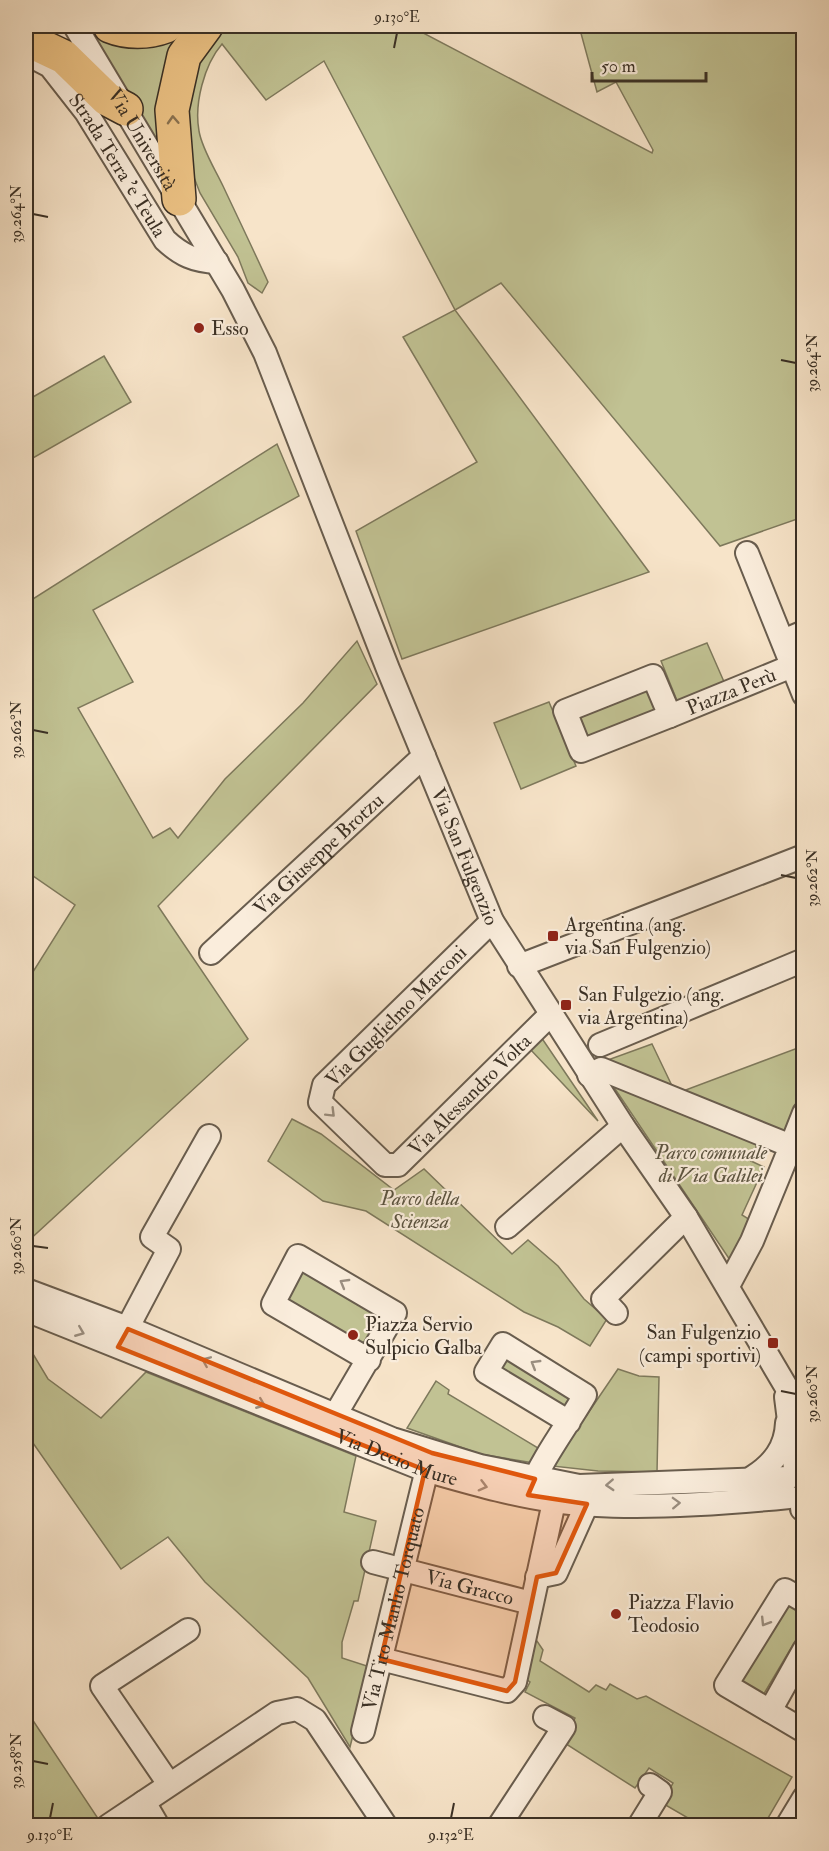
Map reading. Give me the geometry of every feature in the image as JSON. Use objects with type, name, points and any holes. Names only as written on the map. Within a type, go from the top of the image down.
[{"type":"highway","points":[[110,26],[121,30],[154,31],[166,26]]},
{"type":"highway","points":[[179,200],[172,110],[184,56],[206,26]]},
{"type":"highway","points":[[26,39],[64,57],[107,99],[126,110]]},
{"type":"street","name":"Via Università","points":[[75,26],[218,266]]},
{"type":"street","name":"Strada Terra 'e Teula","points":[[26,52],[50,66],[86,112],[165,240],[181,255],[218,266]]},
{"type":"street","name":"Via San Fulgenzio","points":[[218,266],[265,353],[424,756],[492,921],[550,1015],[686,1217],[728,1286],[785,1389],[796,1415],[796,1483]]},
{"type":"street","points":[[747,553],[804,694]]},
{"type":"street","points":[[783,641],[804,632]]},
{"type":"street","name":"Piazza Perù","points":[[670,716],[792,666]]},
{"type":"street","name":"Via Giuseppe Brotzu","points":[[211,953],[424,756]]},
{"type":"street","points":[[519,966],[804,856]]},
{"type":"street","name":"Via Guglielmo Marconi","points":[[385,1165],[320,1102],[320,1094],[324,1085],[492,921]]},
{"type":"street","points":[[600,1045],[804,960]]},
{"type":"street","name":"Via Alessandro Volta","points":[[385,1165],[398,1165],[550,1015]]},
{"type":"street","points":[[590,1075],[601,1069],[791,1146]]},
{"type":"street","points":[[728,1286],[752,1241],[804,1113]]},
{"type":"street","points":[[507,1227],[623,1126]]},
{"type":"street","points":[[123,1338],[169,1249],[152,1237],[208,1136]]},
{"type":"street","points":[[616,1313],[603,1299],[686,1217]]},
{"type":"street","points":[[330,1423],[369,1360],[395,1312],[298,1256],[273,1304],[369,1360]]},
{"type":"street","name":"Via Decio Mure","points":[[26,1290],[123,1338],[429,1461],[556,1492],[587,1504],[748,1501],[796,1483]]},
{"type":"street","name":"Via Decio Mure","points":[[26,1310],[123,1338]]},
{"type":"street","points":[[531,1487],[585,1395],[502,1344],[486,1371],[569,1422]]},
{"type":"street","points":[[753,1477],[765,1469],[783,1446],[796,1415]]},
{"type":"street","name":"Via Tito Manlio Torquato","points":[[363,1731],[429,1461]]},
{"type":"street","name":"Via Decio Mure","points":[[556,1492],[579,1486],[753,1477],[796,1483]]},
{"type":"street","points":[[546,1575],[556,1492]]},
{"type":"street","points":[[381,1659],[507,1691],[515,1682],[531,1603],[587,1504]]},
{"type":"street","name":"Via Gracco","points":[[373,1562],[531,1603]]},
{"type":"street","points":[[804,1601],[785,1590],[726,1686],[804,1731]]},
{"type":"street","points":[[169,1784],[102,1686],[188,1630]]},
{"type":"street","points":[[770,1711],[804,1650]]},
{"type":"street","points":[[108,1826],[277,1713],[297,1708],[315,1720],[386,1826]]},
{"type":"street","points":[[499,1826],[564,1727],[545,1717]]},
{"type":"street","points":[[639,1826],[660,1792],[650,1785]]},
{"type":"street","points":[[787,1826],[804,1798]]},
{"type":"street","points":[[144,1802],[158,1826]]},
{"type":"highlighted area","points":[[128,1329],[133,1330],[432,1453],[535,1479],[528,1495],[587,1504],[556,1573],[537,1577],[515,1682],[507,1691],[381,1659],[425,1470],[118,1347]]},
{"type":"green space","points":[[188,26],[160,149],[94,37],[98,31],[180,31]]},
{"type":"green space","points":[[211,26],[410,26],[652,153],[653,150],[616,82],[597,92],[579,26],[803,26],[803,517],[720,546],[501,283],[455,310],[324,61],[266,100],[222,44],[210,63],[202,85],[198,109],[199,131],[206,152],[268,282],[262,293],[248,283],[238,257],[200,193],[180,141],[198,42]]},
{"type":"green space","points":[[455,310],[649,572],[402,659],[356,531],[477,462],[403,337]]},
{"type":"green space","points":[[104,356],[131,402],[26,462],[26,401]]},
{"type":"green space","points":[[277,444],[299,496],[93,610],[133,682],[78,708],[153,838],[170,828],[178,838],[225,779],[303,703],[357,641],[377,684],[158,906],[248,1039],[26,1243],[26,983],[75,905],[26,871],[26,590],[33,599]]},
{"type":"green space","points":[[707,643],[725,684],[678,703],[661,661]]},
{"type":"green space","points":[[652,687],[661,711],[585,741],[576,717]]},
{"type":"green space","points":[[549,702],[576,766],[521,789],[494,723]]},
{"type":"green space","points":[[541,1037],[598,1121],[530,1049]]},
{"type":"green space","points":[[652,1044],[674,1090],[605,1061]]},
{"type":"green space","points":[[803,1046],[803,1118],[793,1139],[675,1094]]},
{"type":"green space","name":"Parco comunale di Via Galilei","points":[[607,1077],[758,1141],[751,1161],[764,1167],[742,1215],[755,1223],[734,1266]]},
{"type":"green space","name":"Parco della Scienza","points":[[292,1119],[321,1134],[394,1190],[424,1169],[512,1254],[528,1240],[558,1266],[584,1299],[607,1319],[590,1346],[558,1327],[524,1312],[366,1211],[323,1201],[268,1161]]},
{"type":"green space","points":[[302,1267],[385,1314],[365,1349],[282,1302]]},
{"type":"green space","points":[[26,1324],[29,1326],[27,1344],[48,1379],[101,1418],[146,1372],[356,1456],[344,1512],[376,1521],[358,1601],[354,1601],[342,1642],[342,1658],[370,1667],[350,1747],[308,1678],[205,1582],[168,1537],[121,1569],[26,1433]]},
{"type":"green space","points":[[505,1354],[574,1397],[564,1412],[495,1369]]},
{"type":"green space","points":[[618,1369],[639,1376],[659,1377],[657,1472],[598,1471],[552,1466]]},
{"type":"green space","points":[[436,1381],[449,1390],[448,1394],[543,1451],[534,1463],[480,1454],[407,1428]]},
{"type":"green space","points":[[786,1599],[803,1609],[803,1628],[762,1697],[736,1682]]},
{"type":"green space","points":[[529,1637],[537,1641],[543,1650],[540,1661],[589,1692],[596,1685],[606,1690],[610,1684],[637,1699],[646,1696],[792,1777],[764,1825],[700,1825],[662,1803],[673,1783],[649,1768],[635,1788],[563,1742],[575,1718],[525,1692],[530,1682],[522,1676]]},
{"type":"green space","points":[[26,1710],[97,1817],[85,1825],[26,1825]]},
{"type":"place","name":"Esso","points":[[199,328]]},
{"type":"place","name":"Argentina (ang. via San Fulgenzio)","points":[[553,936]]},
{"type":"place","name":"San Fulgezio (ang. via Argentina)","points":[[566,1005]]},
{"type":"place","name":"Piazza Servio Sulpicio Galba","points":[[353,1335]]},
{"type":"place","name":"San Fulgenzio (campi sportivi)","points":[[773,1343]]},
{"type":"place","name":"Piazza Flavio Teodosio","points":[[616,1614]]}]
